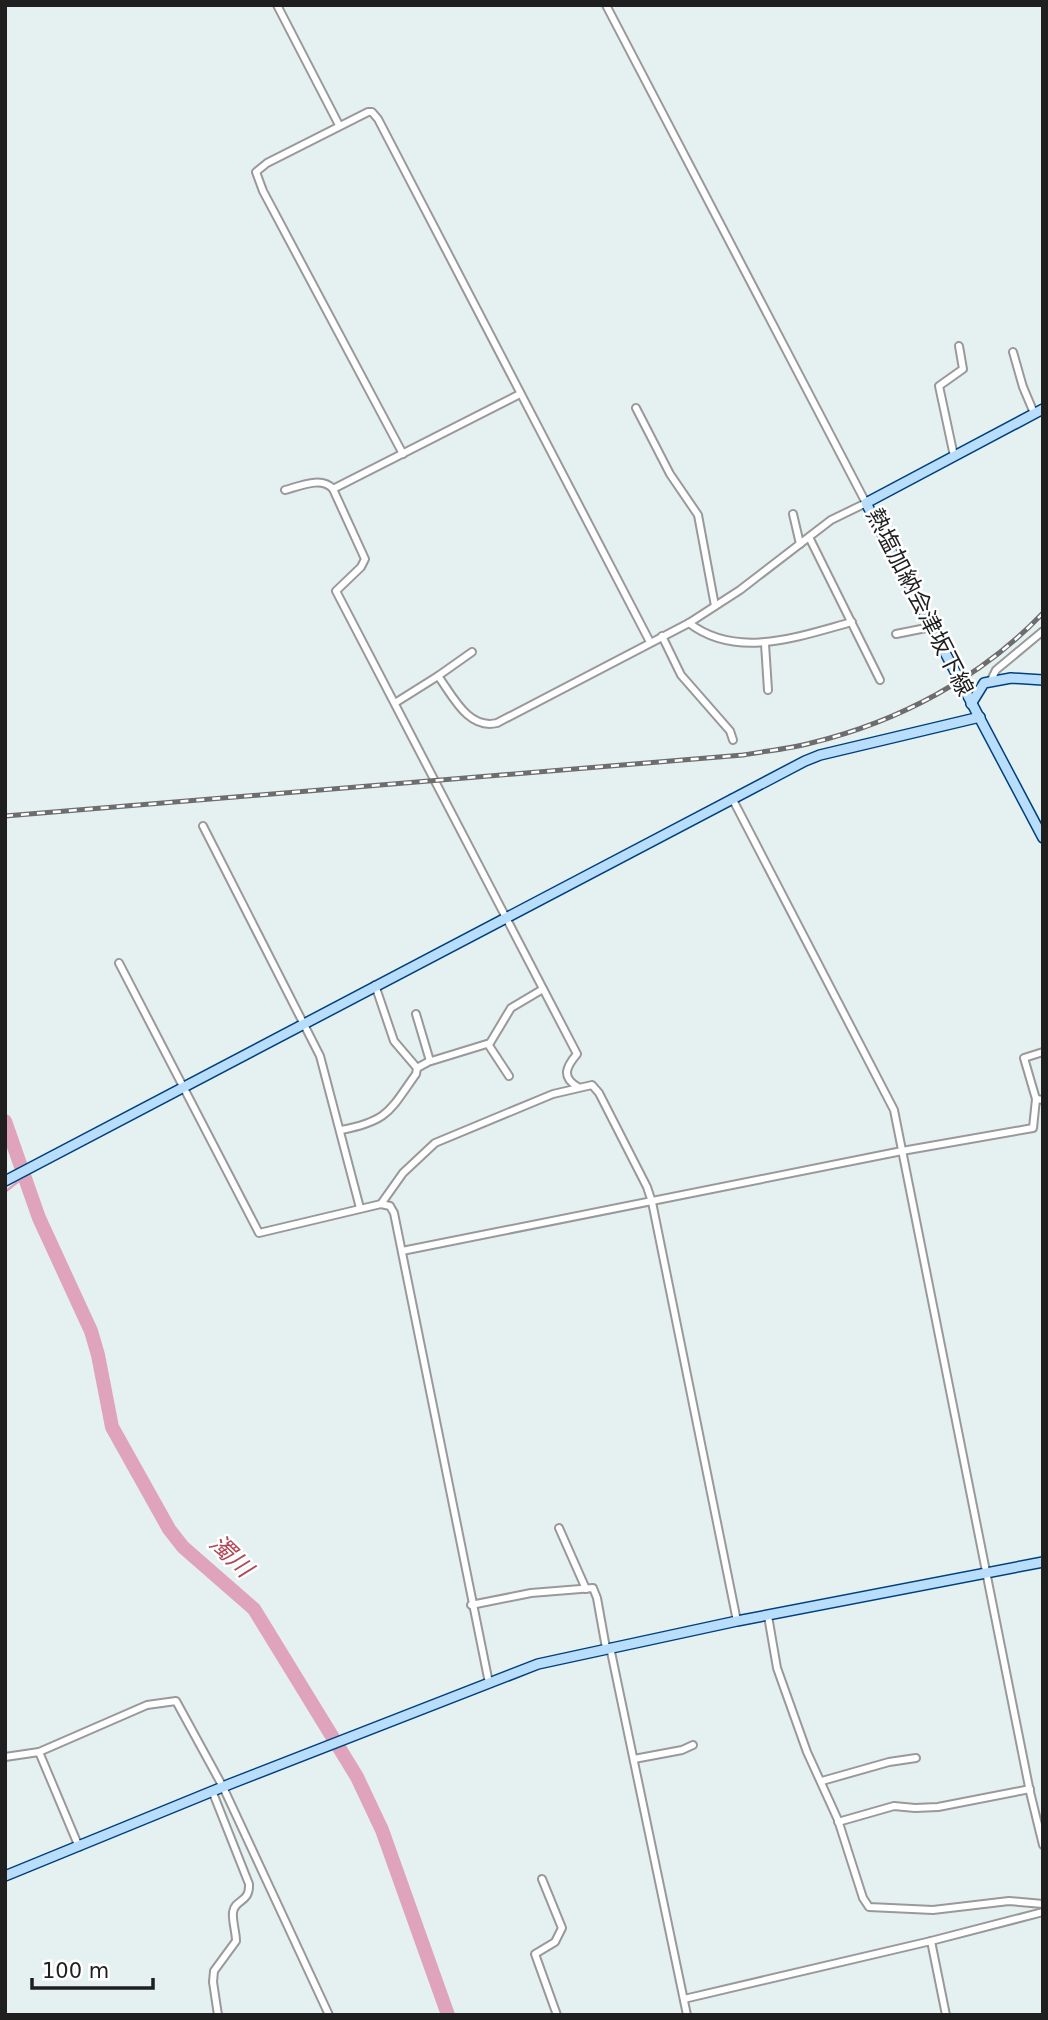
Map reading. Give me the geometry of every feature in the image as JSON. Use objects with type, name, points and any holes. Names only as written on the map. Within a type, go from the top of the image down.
[{"type":"street","points":[[277,5],[339,125]]},
{"type":"street","points":[[438,677],[465,713],[478,722],[491,725],[689,623],[740,590],[839,515],[866,503],[606,5]]},
{"type":"street","points":[[403,454],[256,175],[260,167],[363,112],[375,114],[650,642]]},
{"type":"street","points":[[954,456],[939,386],[962,369],[959,346]]},
{"type":"street","points":[[1013,352],[1023,387],[1039,411]]},
{"type":"street","points":[[333,489],[520,394]]},
{"type":"street","points":[[636,408],[670,474],[698,515],[715,606]]},
{"type":"street","name":"熱塩加納会津坂下線","points":[[1039,411],[866,503],[1043,838]]},
{"type":"street","points":[[285,489],[321,482],[327,483],[333,489],[365,559],[361,567],[336,591],[577,1054],[567,1067],[566,1074],[569,1082],[578,1087]]},
{"type":"street","points":[[793,514],[800,544]]},
{"type":"street","points":[[809,537],[880,680]]},
{"type":"street","points":[[689,623],[706,635],[765,644],[852,622]]},
{"type":"street","points":[[896,634],[931,627]]},
{"type":"street","points":[[991,680],[996,670],[1043,631]]},
{"type":"street","points":[[662,636],[678,672],[728,728],[733,740]]},
{"type":"street","points":[[765,644],[768,690]]},
{"type":"street","points":[[395,704],[472,652]]},
{"type":"street","points":[[971,704],[984,682],[1011,678],[1043,680]]},
{"type":"street","points":[[5,1181],[732,798],[820,755],[980,718]]},
{"type":"street","points":[[732,798],[894,1110],[1043,1844]]},
{"type":"street","points":[[203,826],[323,1063],[360,1208]]},
{"type":"street","points":[[119,963],[259,1233],[381,1204],[390,1206],[394,1213],[489,1684]]},
{"type":"street","points":[[341,1130],[378,1119],[388,1113],[416,1074],[417,1068],[394,1041],[375,985]]},
{"type":"street","points":[[417,1068],[430,1061],[488,1044],[511,1008],[543,989]]},
{"type":"street","points":[[416,1014],[430,1061]]},
{"type":"street","points":[[488,1044],[509,1076]]},
{"type":"street","points":[[402,1251],[902,1151],[1033,1128],[1040,1099],[1024,1058],[1043,1052]]},
{"type":"street","points":[[381,1204],[403,1173],[435,1143],[507,1112],[578,1087],[592,1085],[599,1093],[652,1202],[737,1621]]},
{"type":"street","points":[[559,1528],[586,1588]]},
{"type":"street","points":[[5,1876],[538,1664],[737,1621],[1043,1562]]},
{"type":"street","points":[[471,1605],[531,1593],[595,1589],[634,1759],[687,2015]]},
{"type":"street","points":[[768,1616],[777,1668],[807,1752],[838,1822],[863,1898],[869,1907],[933,1910],[1009,1901],[1043,1904]]},
{"type":"street","points":[[5,1758],[39,1752],[147,1705],[176,1701],[227,1786],[329,2015]]},
{"type":"street","points":[[634,1759],[682,1750],[693,1745]]},
{"type":"street","points":[[39,1752],[79,1847]]},
{"type":"street","points":[[822,1781],[889,1762],[916,1758]]},
{"type":"street","points":[[838,1822],[894,1805],[937,1807],[1030,1789]]},
{"type":"street","points":[[213,1793],[249,1884],[249,1893],[233,1912],[236,1941],[214,1971],[218,2015]]},
{"type":"street","points":[[542,1879],[562,1928],[555,1942],[535,1954],[557,2015]]},
{"type":"street","points":[[684,1999],[1043,1912]]},
{"type":"street","points":[[931,1941],[946,2015]]},
{"type":"waterway","name":"濁川","points":[[5,1121],[39,1218],[91,1331],[112,1427],[169,1529],[183,1547],[254,1609],[357,1777],[382,1830],[448,2015]]},
{"type":"waterway","points":[[5,1192],[24,1177]]},
{"type":"railway","points":[[5,816],[743,755],[794,747],[875,723],[936,694],[993,658],[1043,613]]}]
